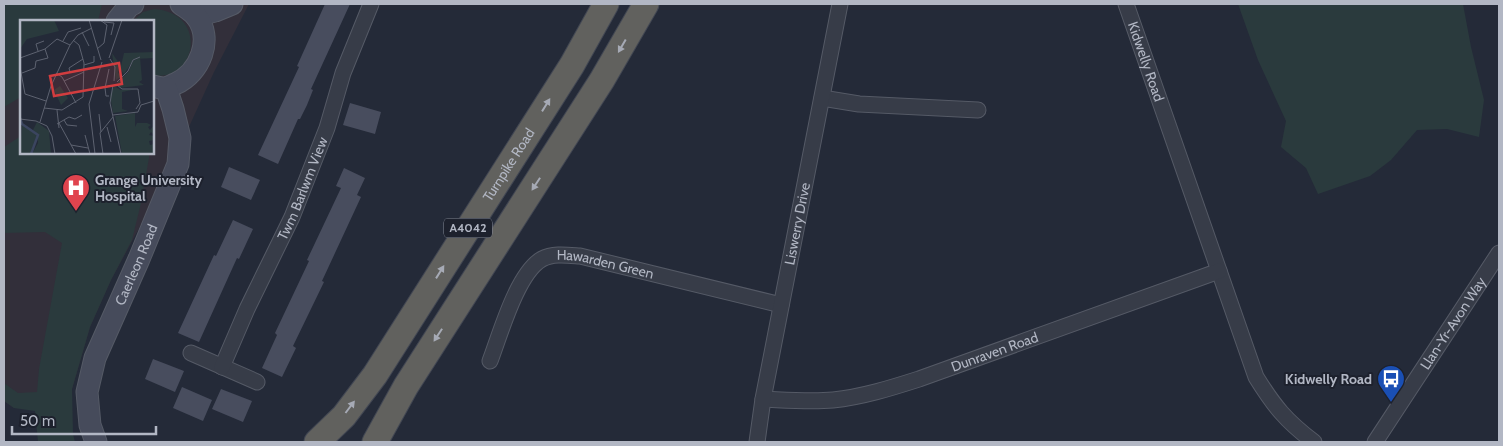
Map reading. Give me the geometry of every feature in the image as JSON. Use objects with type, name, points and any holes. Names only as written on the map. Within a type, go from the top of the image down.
[{"type":"highway","name":"Turnpike Road","points":[[317,442],[344,416],[375,374],[572,65],[606,4]]},
{"type":"highway","name":"A4042","points":[[375,442],[406,386],[602,80],[646,4]]},
{"type":"main road","points":[[118,20],[129,6],[133,4]]},
{"type":"main road","name":"Caerleon Road","points":[[188,10],[214,11],[232,4]]},
{"type":"main road","name":"Caerleon Road","points":[[96,442],[90,425],[87,392],[95,358],[178,164],[180,138],[173,109],[159,87],[183,80],[194,71],[201,58],[204,44],[202,30],[188,10]]},
{"type":"street","name":"Twm Barlwm View","points":[[222,367],[247,309],[292,217],[327,128],[343,73],[371,4]]},
{"type":"street","name":"Liswerry Drive","points":[[757,442],[763,399],[840,4]]},
{"type":"street","name":"Kidwelly Road","points":[[1126,4],[1256,377],[1290,424],[1314,442]]},
{"type":"street","points":[[822,98],[859,104],[978,110]]},
{"type":"street","name":"Llan-Yr-Avon Way","points":[[1375,442],[1499,253]]},
{"type":"street","name":"Hawarden Green","points":[[490,361],[520,285],[529,269],[542,259],[559,255],[580,256],[781,305]]},
{"type":"street","name":"Dunraven Road","points":[[763,399],[834,400],[895,386],[1219,271]]},
{"type":"street","points":[[191,353],[257,382]]},
{"type":"shaded area","name":"Grange University Hospital","points":[[4,4],[249,4],[214,72],[163,184],[111,280],[90,327],[72,389],[72,406],[14,408],[4,401]]},
{"type":"shaded area","points":[[4,4],[102,4],[98,20],[20,20],[20,98],[4,107]]},
{"type":"shaded area","points":[[1238,4],[1463,4],[1484,100],[1479,137],[1447,129],[1417,130],[1391,160],[1370,176],[1318,194],[1306,168],[1281,147],[1286,121],[1258,60]]},
{"type":"shaded area","points":[[154,9],[172,13],[184,22],[190,34],[191,46],[187,59],[179,69],[168,75],[154,75],[154,20],[134,20],[143,12]]},
{"type":"shaded area","points":[[20,137],[20,154],[149,154],[141,203],[132,240],[111,280],[90,327],[72,389],[73,434],[75,442],[38,442],[35,411],[14,408],[4,401],[4,383],[18,393],[37,392],[39,369],[62,243],[45,232],[4,233],[4,147]]},
{"type":"building","points":[[325,4],[350,4],[311,89],[313,90],[307,105],[300,119],[298,119],[278,164],[258,155],[299,67],[297,66]]},
{"type":"building","points":[[350,103],[381,112],[375,134],[343,125]]},
{"type":"building","points":[[229,167],[260,180],[251,200],[221,187]]},
{"type":"building","points":[[344,168],[365,178],[357,195],[361,197],[322,281],[324,282],[293,346],[296,348],[282,377],[262,368],[277,335],[275,333],[309,261],[307,260],[341,188],[336,186]]},
{"type":"building","points":[[233,220],[253,229],[239,259],[237,258],[199,342],[178,333],[214,255],[216,256]]},
{"type":"building","points":[[153,359],[184,371],[175,392],[145,379]]},
{"type":"building","points":[[182,387],[212,400],[203,421],[173,408]]},
{"type":"building","points":[[221,389],[252,401],[243,422],[212,409]]},
{"type":"place","name":"Grange University Hospital","points":[[76,212]]},
{"type":"place","name":"Kidwelly Road","points":[[1391,403]]}]
